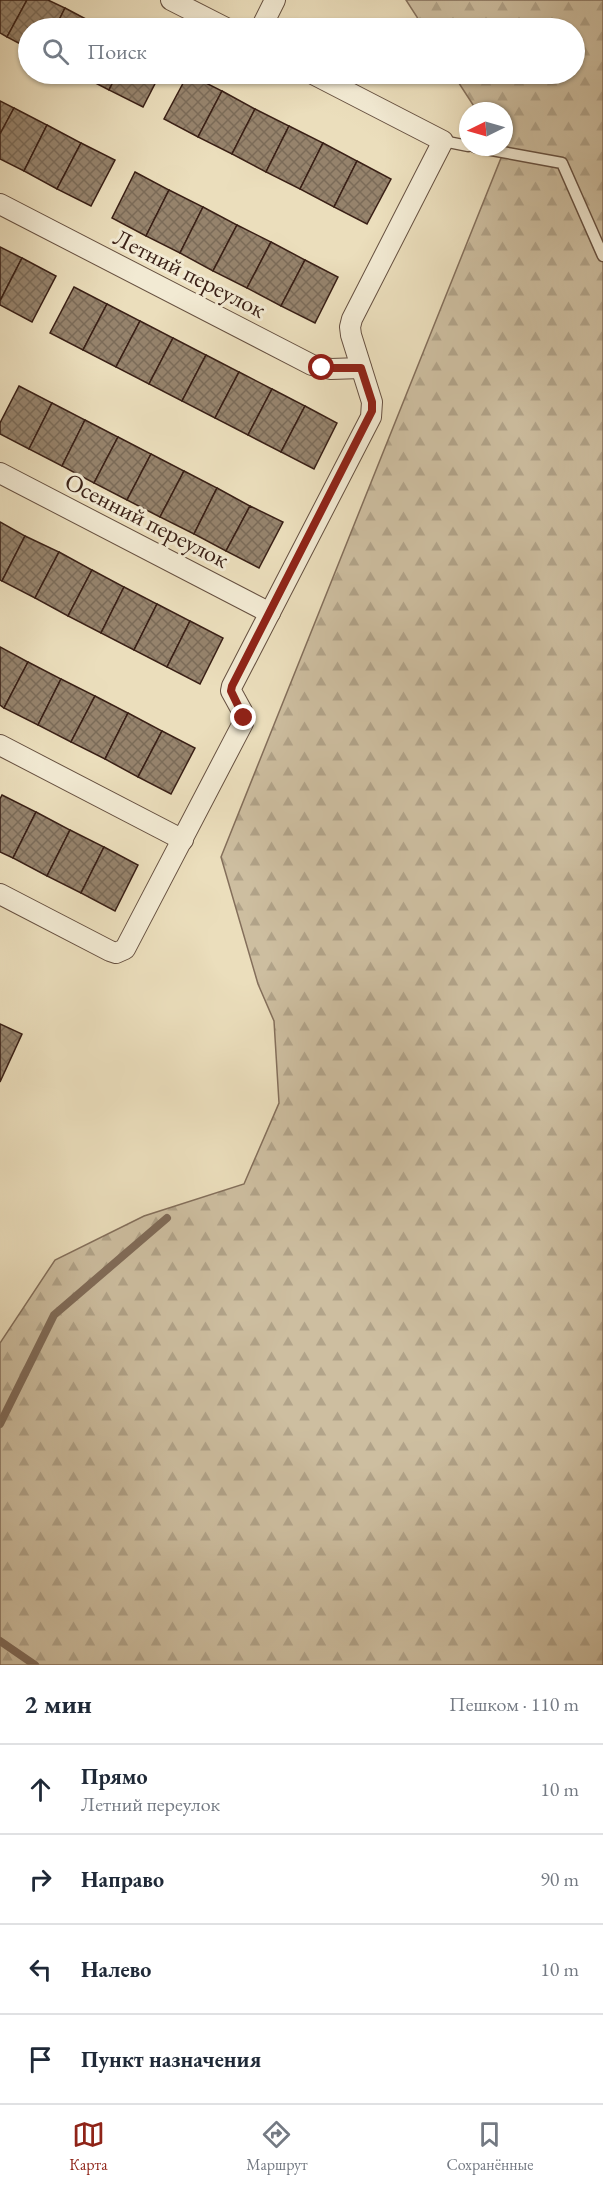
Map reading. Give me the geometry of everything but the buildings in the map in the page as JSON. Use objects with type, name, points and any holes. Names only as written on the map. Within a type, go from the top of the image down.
[{"type":"street","points":[[171,0],[206,18]]},
{"type":"street","points":[[266,18],[275,0]]},
{"type":"street","points":[[0,894],[111,951],[120,952],[129,944],[243,723],[242,711],[231,691],[371,417],[372,402],[351,335],[352,319],[443,141],[332,84]]},
{"type":"street","name":"Летний переулок","points":[[0,204],[312,365],[331,369],[361,368]]},
{"type":"street","name":"Осенний переулок","points":[[0,473],[270,613]]},
{"type":"street","points":[[0,746],[183,840]]},
{"type":"lane","points":[[443,141],[459,144]]},
{"type":"lane","points":[[513,154],[562,163],[603,256]]},
{"type":"green space","points":[[406,0],[603,0],[603,1665],[0,1665],[0,1343],[55,1260],[144,1216],[244,1184],[279,1103],[274,1021],[258,984],[221,857],[502,156],[513,156],[513,102],[471,102],[459,84],[585,84],[585,18],[418,18]]},
{"type":"waterway","points":[[0,1424],[54,1315],[167,1218]]},
{"type":"waterway","points":[[0,1641],[35,1665]]},
{"type":"route","points":[[244,718],[232,696],[232,686],[371,417],[372,402],[361,368],[322,368]]}]
